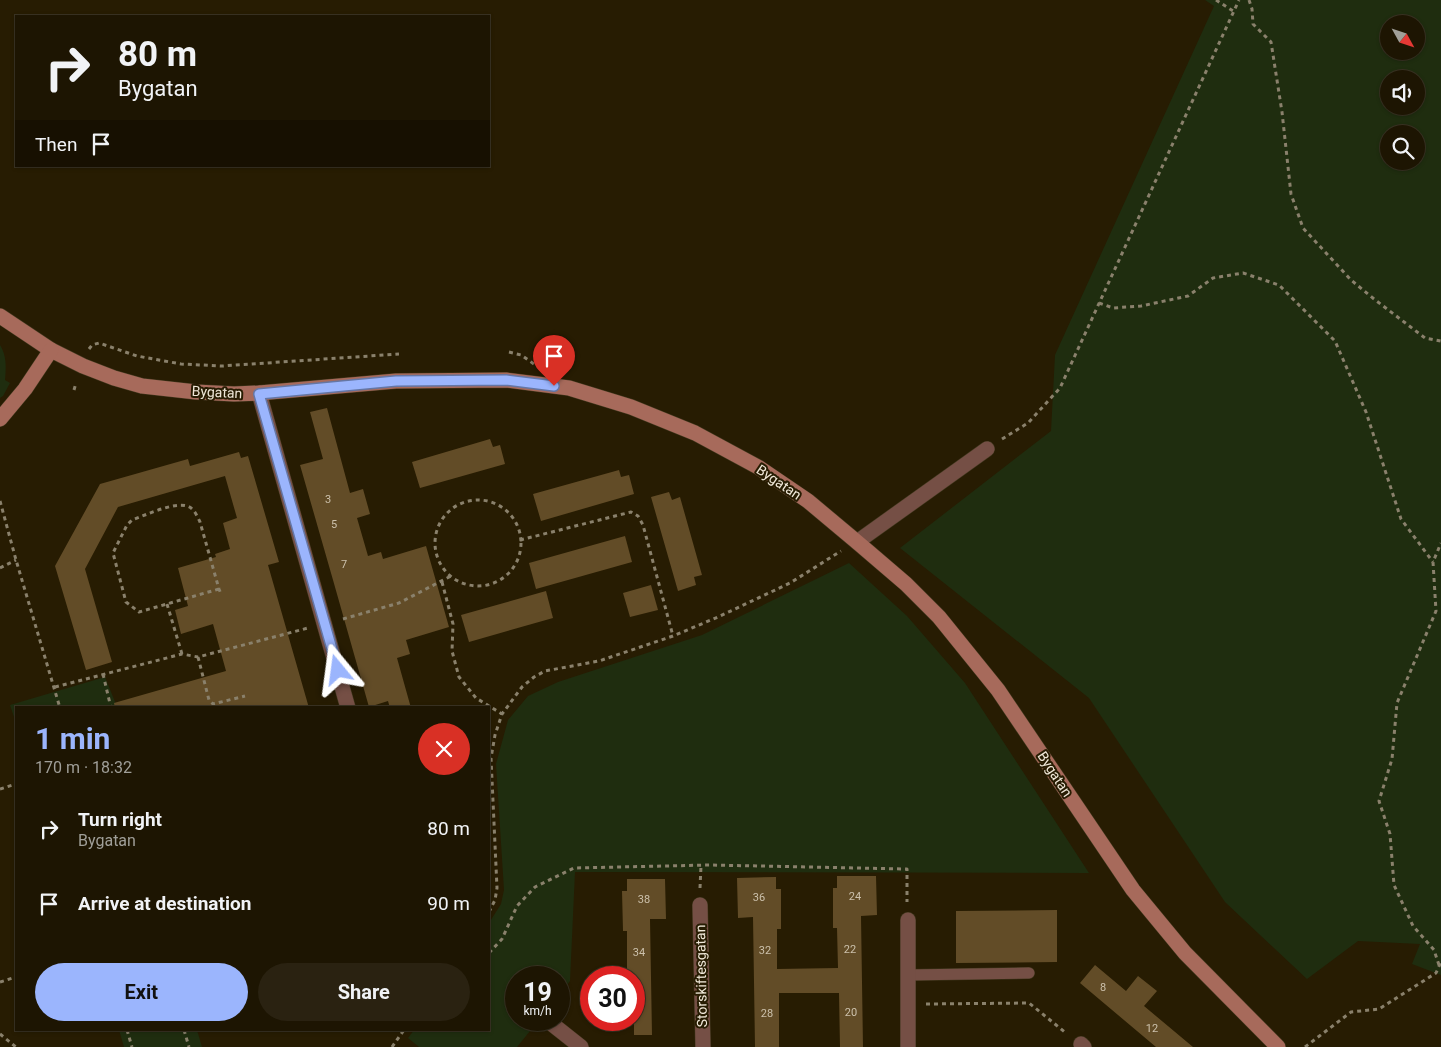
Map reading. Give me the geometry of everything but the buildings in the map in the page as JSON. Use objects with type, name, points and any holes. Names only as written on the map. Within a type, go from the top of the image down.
[{"type":"street","name":"Bygatan","points":[[0,316],[51,350],[83,366],[142,386],[196,392],[259,394],[396,381],[506,380],[569,388],[631,407],[695,433],[758,467],[808,501],[906,584],[939,618],[968,651],[998,690],[1133,890],[1185,953],[1276,1047]]},
{"type":"street","points":[[0,419],[25,389],[51,350]]},
{"type":"street","points":[[259,394],[347,706]]},
{"type":"street","points":[[857,542],[987,449]]},
{"type":"street","name":"Storskiftesgatan","points":[[700,905],[703,1047]]},
{"type":"street","points":[[908,920],[908,1047]]},
{"type":"street","points":[[561,1031],[581,1047]]},
{"type":"lane","points":[[908,975],[1030,973]]},
{"type":"path","points":[[1216,0],[1233,11]]},
{"type":"path","points":[[987,449],[1028,423],[1060,388],[1236,4],[1240,0]]},
{"type":"path","points":[[1249,0],[1253,24],[1271,42],[1282,112],[1291,194],[1304,228],[1351,280],[1374,299],[1425,338],[1441,340]]},
{"type":"path","points":[[1099,303],[1113,308],[1142,306],[1188,296],[1213,278],[1243,272],[1279,285],[1335,341],[1366,412],[1401,519],[1433,562]]},
{"type":"path","points":[[74,390],[89,349],[92,345],[99,343],[137,356],[181,364],[222,366],[398,354]]},
{"type":"path","points":[[474,500],[496,504],[506,510],[513,518],[520,540],[520,550],[512,568],[498,581],[478,586],[460,581],[451,576],[443,568],[435,547],[439,525],[445,515],[463,502],[474,500]]},
{"type":"path","points":[[0,501],[60,706]]},
{"type":"path","points":[[219,589],[140,612],[131,607],[126,602],[113,553],[127,525],[132,520],[173,506],[188,506],[200,522],[221,594]]},
{"type":"path","points":[[520,540],[631,512],[638,516],[643,525],[674,636]]},
{"type":"path","points":[[490,910],[495,900],[497,888],[491,758],[495,735],[502,714],[522,687],[545,671],[599,661],[674,636],[718,617],[790,583],[857,542]]},
{"type":"path","points":[[1305,1047],[1351,1012],[1379,1009],[1436,973],[1440,963],[1434,950],[1413,926],[1394,885],[1390,834],[1379,801],[1392,758],[1397,704],[1436,610],[1433,562],[1441,543]]},
{"type":"path","points":[[0,568],[16,560]]},
{"type":"path","points":[[55,687],[182,654],[198,657],[325,624],[399,603],[451,576]]},
{"type":"path","points":[[442,582],[452,624],[452,652],[459,677],[476,698],[489,706]]},
{"type":"path","points":[[167,604],[182,654]]},
{"type":"path","points":[[198,657],[209,700],[213,704],[245,696]]},
{"type":"path","points":[[103,674],[111,706]]},
{"type":"path","points":[[490,707],[502,714]]},
{"type":"path","points":[[0,789],[15,784]]},
{"type":"path","points":[[490,953],[502,939],[517,906],[535,887],[574,868],[710,865],[907,869],[908,920]]},
{"type":"path","points":[[0,982],[15,977]]},
{"type":"path","points":[[908,1005],[1029,1003],[1083,1045]]},
{"type":"path","points":[[127,1031],[132,1047]]},
{"type":"path","points":[[184,1031],[189,1047]]},
{"type":"path","points":[[392,1047],[403,1031]]},
{"type":"path","points":[[0,1034],[16,1047]]},
{"type":"green space","points":[[1205,0],[1441,0],[1441,975],[1412,964],[1420,944],[1358,941],[1307,979],[1225,902],[1089,698],[900,548],[1051,431],[1055,355],[1214,6]]},
{"type":"green space","points":[[0,345],[5,358],[5,380],[10,383],[0,398]]},
{"type":"green space","points":[[849,563],[907,616],[965,683],[1089,873],[575,872],[570,981],[570,966],[505,966],[505,1031],[530,1031],[517,1047],[419,1047],[408,1038],[413,1031],[490,1031],[490,921],[501,904],[504,890],[496,764],[508,720],[528,696],[558,682],[702,635]]},
{"type":"green space","points":[[105,677],[117,706],[15,706],[15,720],[10,705]]},
{"type":"green space","points":[[119,1031],[197,1031],[202,1047],[124,1047]]},
{"type":"route","points":[[338,670],[259,394],[396,381],[506,380],[554,386]]}]
